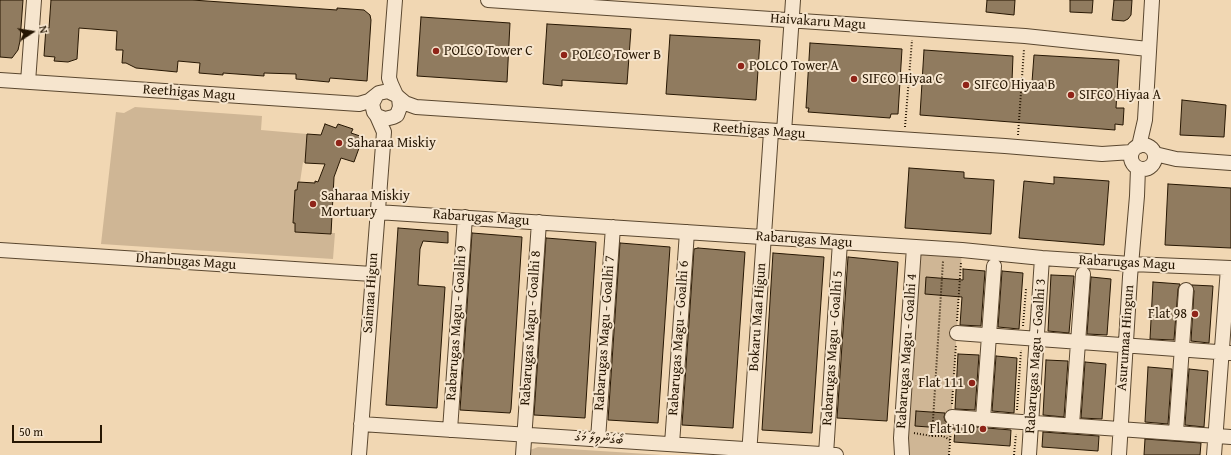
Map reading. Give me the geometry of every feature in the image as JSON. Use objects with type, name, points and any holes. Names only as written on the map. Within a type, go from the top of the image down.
[{"type":"street","points":[[28,82],[34,0]]},
{"type":"street","points":[[389,78],[400,107],[395,116],[385,119],[377,116],[374,112],[372,104],[384,88],[389,78],[395,0]]},
{"type":"street","name":"Haivakaru Magu","points":[[488,0],[1025,36],[1148,49]]},
{"type":"street","name":"Bokaru Maa Higun","points":[[749,452],[764,237],[793,0]]},
{"type":"street","name":"Asurumaa Hingun","points":[[1118,455],[1131,264],[1137,196],[1143,157],[1152,0]]},
{"type":"street","name":"Reethigas Magu","points":[[0,80],[359,104],[364,103],[378,94]]},
{"type":"street","points":[[378,94],[388,91],[397,96]]},
{"type":"street","name":"Reethigas Magu","points":[[397,96],[405,103],[416,107],[1017,147],[1231,163]]},
{"type":"street","name":"Reethigas Magu","points":[[395,116],[416,107]]},
{"type":"street","name":"Saimaa Higun","points":[[377,116],[384,132]]},
{"type":"street","name":"Saimaa Higun","points":[[359,455],[384,132],[389,121],[395,116]]},
{"type":"street","name":"Rabarugas Magu","points":[[377,212],[962,250],[1042,258],[1131,264],[1229,268]]},
{"type":"street","name":"Rabarugas Magu - Goalhi 9","points":[[450,430],[464,217]]},
{"type":"street","name":"Rabarugas Magu - Goalhi 8","points":[[526,448],[538,222]]},
{"type":"street","name":"Rabarugas Magu - Goalhi 7","points":[[598,439],[613,227]]},
{"type":"street","name":"Rabarugas Magu - Goalhi 6","points":[[672,444],[687,232]]},
{"type":"street","name":"Rabarugas Magu - Goalhi 5","points":[[831,455],[840,242]]},
{"type":"street","name":"Rabarugas Magu - Goalhi 4","points":[[902,455],[901,438],[914,247]]},
{"type":"street","name":"Dhanbugas Magu","points":[[0,250],[372,274]]},
{"type":"street","name":"Rabarugas Magu - Goalhi 3","points":[[1029,455],[1042,258]]},
{"type":"street","points":[[983,419],[994,266]]},
{"type":"street","points":[[1214,455],[1215,436],[1226,353],[1229,268]]},
{"type":"street","points":[[1072,425],[1083,274]]},
{"type":"street","points":[[1176,432],[1186,290]]},
{"type":"street","points":[[957,333],[1226,353]]},
{"type":"street","points":[[952,417],[1231,437]]},
{"type":"street","name":"ބޯގަންވިލާ މަގު","points":[[361,424],[450,430],[526,448],[598,439],[672,444],[749,452],[831,455]]},
{"type":"path","points":[[904,140],[913,29]]},
{"type":"path","points":[[1017,147],[1025,36]]},
{"type":"path","points":[[949,455],[962,250]]},
{"type":"path","points":[[932,436],[943,261]]},
{"type":"path","points":[[1014,455],[1026,285]]},
{"type":"path","points":[[901,438],[912,438],[912,432],[932,436],[943,436],[950,440]]},
{"type":"shaded area","points":[[135,107],[262,116],[261,130],[307,134],[305,163],[303,162],[300,182],[297,190],[295,190],[293,223],[295,223],[295,232],[335,233],[333,259],[101,244],[116,112],[124,113]]},
{"type":"shaded area","points":[[914,247],[962,250],[949,455],[902,455]]},
{"type":"shaded area","points":[[538,447],[663,455],[527,455],[530,450]]},
{"type":"building","points":[[0,0],[23,0],[20,41],[18,50],[12,58],[0,57]]},
{"type":"building","points":[[51,0],[192,0],[337,10],[337,8],[364,10],[370,15],[371,20],[367,81],[330,78],[329,82],[296,79],[296,74],[264,73],[264,76],[199,73],[200,63],[178,61],[177,72],[136,68],[126,63],[122,63],[123,50],[116,50],[117,31],[79,28],[77,59],[68,62],[54,61],[55,57],[44,56],[46,27],[49,28]]},
{"type":"building","points":[[987,0],[1015,0],[1014,15],[986,12]]},
{"type":"building","points":[[1070,0],[1093,0],[1092,13],[1070,12]]},
{"type":"building","points":[[1114,0],[1132,0],[1131,15],[1128,19],[1124,21],[1112,20]]},
{"type":"building","name":"POLCO Tower C","points":[[421,17],[510,23],[507,82],[417,76]]},
{"type":"building","name":"POLCO Tower B","points":[[547,24],[631,29],[627,84],[562,80],[562,86],[543,84]]},
{"type":"building","name":"POLCO Tower A","points":[[670,35],[760,40],[756,100],[666,94]]},
{"type":"building","name":"SIFCO Hiyaa C","points":[[810,43],[902,49],[898,114],[891,114],[890,118],[808,112],[809,108],[806,108]]},
{"type":"building","points":[[924,50],[1013,56],[1012,81],[1032,82],[1034,55],[1119,60],[1116,108],[1124,108],[1123,125],[1115,124],[1115,130],[920,115]]},
{"type":"building","points":[[1182,100],[1226,105],[1224,137],[1180,135]]},
{"type":"building","points":[[325,124],[336,128],[338,124],[353,129],[351,133],[363,137],[354,162],[341,158],[334,177],[331,234],[295,232],[295,223],[293,223],[295,190],[297,190],[298,182],[318,182],[325,164],[305,163],[307,134],[321,135]]},
{"type":"building","points":[[909,168],[964,172],[964,178],[994,180],[991,234],[905,228]]},
{"type":"building","points":[[1054,177],[1109,181],[1104,245],[1019,238],[1024,181],[1054,184]]},
{"type":"building","points":[[1168,184],[1231,188],[1231,248],[1165,245]]},
{"type":"building","points":[[398,228],[448,232],[448,243],[423,241],[420,249],[418,285],[445,287],[437,408],[386,405]]},
{"type":"building","points":[[472,233],[522,237],[510,413],[460,410]]},
{"type":"building","points":[[546,238],[596,242],[585,418],[534,415]]},
{"type":"building","points":[[620,243],[670,247],[658,423],[608,420]]},
{"type":"building","points":[[698,248],[745,252],[733,428],[682,425],[694,249]]},
{"type":"building","points":[[773,253],[824,257],[812,433],[762,430]]},
{"type":"building","points":[[848,257],[898,262],[887,421],[837,418]]},
{"type":"building","points":[[963,269],[985,271],[981,326],[960,325],[962,297],[925,294],[926,277],[963,280]]},
{"type":"building","points":[[1002,271],[1023,273],[1019,329],[998,327]]},
{"type":"building","points":[[1051,275],[1074,276],[1069,333],[1048,331]]},
{"type":"building","points":[[1091,277],[1111,279],[1107,335],[1087,334]]},
{"type":"building","points":[[1153,282],[1180,284],[1178,289],[1174,340],[1150,339]]},
{"type":"building","name":"Flat 98","points":[[1192,285],[1213,286],[1209,343],[1191,341],[1194,291]]},
{"type":"building","name":"Flat 111","points":[[958,354],[979,355],[975,410],[955,409]]},
{"type":"building","points":[[996,356],[1017,358],[1014,413],[992,411]]},
{"type":"building","points":[[1046,360],[1068,361],[1064,417],[1043,415]]},
{"type":"building","points":[[1085,362],[1106,364],[1102,419],[1081,418]]},
{"type":"building","points":[[1148,367],[1172,369],[1168,424],[1145,422]]},
{"type":"building","points":[[1189,369],[1208,371],[1204,427],[1185,425]]},
{"type":"building","name":"Flat 110","points":[[916,411],[945,413],[945,421],[951,425],[1011,430],[1010,446],[954,442],[955,429],[915,426]]},
{"type":"building","points":[[1043,432],[1099,436],[1098,451],[1042,447]]},
{"type":"building","points":[[1145,439],[1201,443],[1200,455],[1144,455]]},
{"type":"place","name":"POLCO Tower C","points":[[436,51]]},
{"type":"place","name":"POLCO Tower B","points":[[564,55]]},
{"type":"place","name":"POLCO Tower A","points":[[741,66]]},
{"type":"place","name":"SIFCO Hiyaa C","points":[[854,79]]},
{"type":"place","name":"SIFCO Hiyaa B","points":[[966,85]]},
{"type":"place","name":"SIFCO Hiyaa A","points":[[1071,95]]},
{"type":"place","name":"Saharaa Miskiy","points":[[339,143]]},
{"type":"place","name":"Saharaa Miskiy Mortuary","points":[[313,204]]},
{"type":"place","name":"Flat 98","points":[[1195,314]]},
{"type":"place","name":"Flat 111","points":[[972,383]]},
{"type":"place","name":"Flat 110","points":[[983,429]]}]
